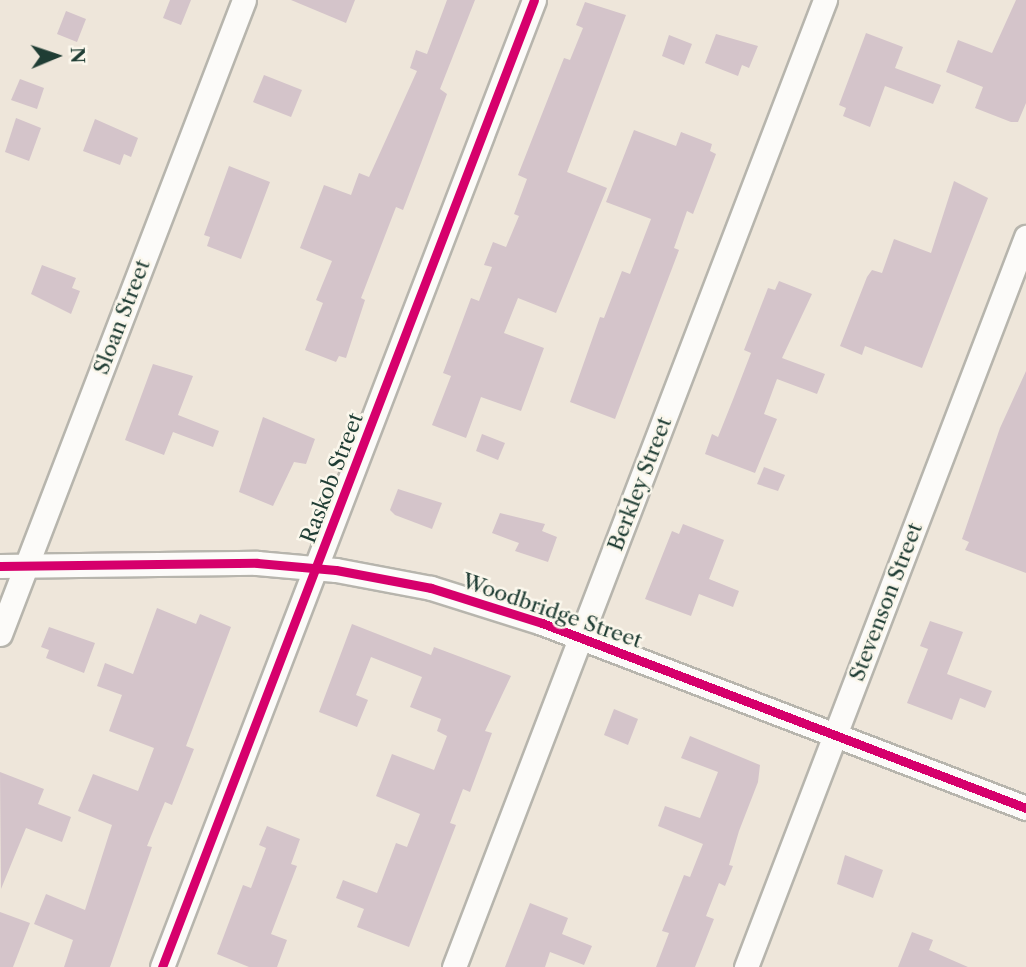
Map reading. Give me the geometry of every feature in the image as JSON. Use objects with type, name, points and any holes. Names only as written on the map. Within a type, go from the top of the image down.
[{"type":"street","name":"Sloan Street","points":[[0,634],[244,0]]},
{"type":"street","name":"Raskob Street","points":[[162,967],[534,0]]},
{"type":"street","name":"Berkley Street","points":[[454,967],[825,0]]},
{"type":"street","name":"Stevenson Street","points":[[746,967],[1026,237]]},
{"type":"street","name":"Woodbridge Street","points":[[0,566],[209,562],[317,568],[431,588],[581,637],[1026,808]]},
{"type":"building","points":[[170,0],[191,0],[181,25],[163,18]]},
{"type":"building","points":[[291,0],[355,0],[346,23]]},
{"type":"building","points":[[447,0],[475,0],[440,89],[447,94],[403,210],[396,207],[361,298],[365,300],[346,358],[339,356],[336,362],[305,350],[323,303],[316,300],[332,261],[300,248],[324,185],[351,195],[359,173],[369,177],[417,71],[410,68],[416,50],[427,54]]},
{"type":"building","points":[[1016,0],[1026,0],[1026,103],[1018,122],[1011,122],[975,108],[983,87],[946,72],[958,40],[992,53]]},
{"type":"building","points":[[585,2],[626,15],[567,172],[607,188],[556,313],[518,298],[504,333],[544,348],[521,411],[481,397],[466,438],[432,425],[451,376],[443,373],[471,298],[479,301],[492,267],[484,265],[493,242],[506,247],[519,216],[514,214],[527,179],[518,175],[564,58],[570,60],[583,28],[576,25]]},
{"type":"building","points":[[66,11],[86,19],[77,42],[57,34]]},
{"type":"building","points":[[866,33],[903,47],[895,68],[941,85],[933,104],[885,86],[870,127],[843,116],[846,108],[839,105]]},
{"type":"building","points":[[716,34],[758,46],[749,68],[742,65],[738,76],[705,63]]},
{"type":"building","points":[[669,35],[692,44],[684,65],[662,56]]},
{"type":"building","points":[[264,75],[302,90],[291,117],[253,102]]},
{"type":"building","points":[[20,79],[44,88],[37,109],[11,100]]},
{"type":"building","points":[[16,118],[41,128],[29,161],[5,152]]},
{"type":"building","points":[[95,119],[138,138],[131,157],[124,154],[120,165],[83,151]]},
{"type":"building","points":[[634,130],[676,146],[681,132],[712,144],[710,151],[716,154],[693,214],[687,211],[674,248],[679,250],[615,419],[570,402],[600,317],[604,318],[622,271],[630,274],[651,219],[606,202]]},
{"type":"building","points":[[229,166],[270,182],[241,259],[207,246],[210,237],[204,235]]},
{"type":"building","points":[[954,181],[988,198],[922,368],[865,346],[862,355],[840,346],[867,277],[872,270],[882,273],[894,239],[931,253]]},
{"type":"building","points":[[42,265],[76,278],[72,288],[80,291],[71,314],[31,294]]},
{"type":"building","points":[[779,281],[812,294],[782,358],[825,374],[817,394],[777,379],[764,414],[777,419],[755,473],[705,454],[712,434],[718,437],[751,353],[744,350],[768,288],[775,290]]},
{"type":"building","points":[[153,364],[193,376],[178,415],[219,431],[213,447],[173,432],[164,455],[125,440]]},
{"type":"building","points":[[1026,371],[1026,573],[965,550],[969,542],[962,539],[1000,428]]},
{"type":"building","points":[[263,417],[315,439],[306,464],[294,462],[273,506],[239,492]]},
{"type":"building","points":[[482,434],[505,443],[498,460],[476,451]]},
{"type":"building","points":[[764,467],[785,475],[778,491],[757,484]]},
{"type":"building","points":[[398,489],[442,503],[432,529],[395,515],[390,510]]},
{"type":"building","points":[[500,513],[545,524],[542,531],[557,537],[548,562],[515,551],[519,543],[492,533]]},
{"type":"building","points":[[683,524],[724,540],[709,579],[739,591],[733,607],[699,594],[691,616],[645,599],[672,531],[679,534]]},
{"type":"building","points":[[157,608],[196,624],[200,614],[231,627],[186,746],[194,749],[172,805],[165,802],[147,846],[152,847],[110,967],[64,967],[73,940],[34,924],[46,894],[85,910],[112,825],[78,811],[93,774],[138,791],[154,748],[109,731],[122,695],[97,686],[105,663],[133,674]]},
{"type":"building","points":[[930,621],[963,632],[947,674],[992,691],[985,708],[960,698],[952,720],[907,703],[928,649],[920,646]]},
{"type":"building","points":[[352,624],[431,655],[434,647],[511,676],[485,731],[492,733],[470,792],[463,789],[450,823],[456,825],[409,947],[357,927],[364,909],[336,898],[343,880],[377,893],[396,843],[407,847],[420,814],[376,796],[392,754],[434,770],[447,736],[437,731],[441,719],[410,707],[422,677],[371,657],[356,695],[368,700],[357,727],[319,712]]},
{"type":"building","points":[[49,627],[95,643],[84,673],[46,658],[49,650],[41,647]]},
{"type":"building","points":[[614,709],[638,719],[628,745],[604,735]]},
{"type":"building","points":[[690,736],[760,765],[758,782],[739,831],[729,865],[733,866],[725,886],[719,883],[706,916],[714,919],[695,967],[656,967],[669,933],[662,931],[684,875],[690,877],[703,844],[658,826],[665,806],[700,818],[718,772],[681,758]]},
{"type":"building","points":[[0,772],[44,789],[38,804],[71,817],[62,842],[26,828],[1,889]]},
{"type":"building","points":[[267,826],[300,839],[291,864],[297,866],[271,934],[287,940],[277,967],[249,967],[217,954],[243,885],[251,888],[266,848],[259,845]]},
{"type":"building","points":[[845,855],[883,870],[873,898],[837,884]]},
{"type":"building","points":[[530,903],[568,918],[562,934],[592,946],[584,965],[550,952],[545,967],[505,967]]},
{"type":"building","points":[[0,912],[30,923],[13,967],[0,967]]},
{"type":"building","points":[[912,932],[933,940],[929,950],[968,967],[898,967]]},
{"type":"cycle path","points":[[162,967],[534,0]]},
{"type":"cycle path","points":[[0,566],[257,563],[336,570],[431,588],[542,623],[1026,808]]}]
